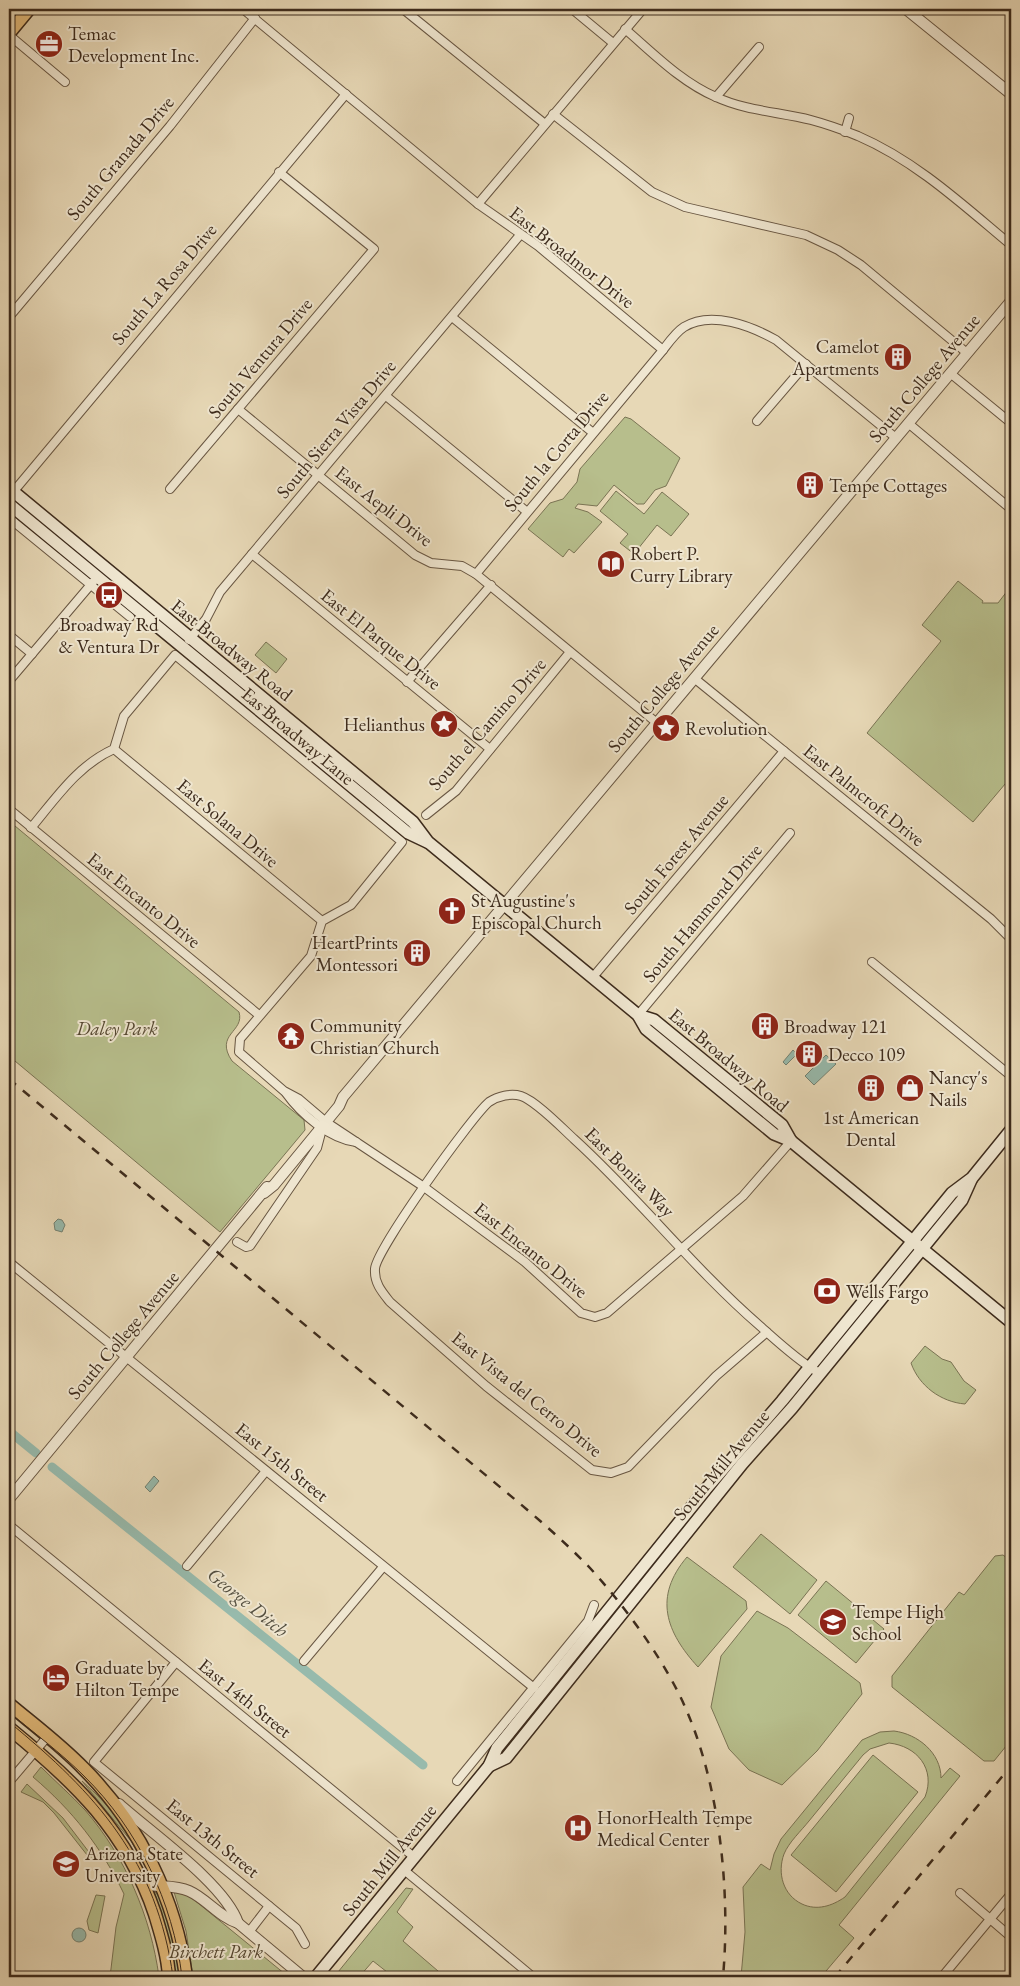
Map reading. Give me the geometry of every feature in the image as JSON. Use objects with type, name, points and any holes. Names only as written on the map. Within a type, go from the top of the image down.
[{"type":"main road","points":[[9,34],[29,9]]},
{"type":"main road","name":"East Broadway Road","points":[[10,492],[182,647],[408,833],[428,842],[638,1015],[646,1029],[774,1134],[791,1141],[1011,1322]]},
{"type":"main road","name":"East Broadway Road","points":[[9,504],[94,581],[182,647]]},
{"type":"main road","name":"South Mill Avenue","points":[[316,1977],[490,1766],[497,1748],[706,1489],[813,1369],[913,1241],[952,1194],[972,1178],[1011,1130]]},
{"type":"main road","name":"South Mill Avenue","points":[[490,1766],[506,1758],[742,1464],[792,1408],[923,1249],[962,1200],[972,1178]]},
{"type":"main road","points":[[9,1704],[82,1766],[108,1794],[137,1837],[162,1887],[178,1932],[186,1977]]},
{"type":"main road","points":[[9,1728],[78,1788],[109,1824],[143,1884],[160,1932],[169,1977]]},
{"type":"street","name":"East Broadmor Drive","points":[[243,9],[478,204],[538,246],[663,350]]},
{"type":"street","points":[[403,9],[545,124]]},
{"type":"street","points":[[572,9],[613,43]]},
{"type":"street","points":[[478,204],[643,9]]},
{"type":"street","points":[[906,9],[1011,94]]},
{"type":"street","name":"South Granada Drive","points":[[9,317],[170,126],[255,18]]},
{"type":"street","points":[[625,30],[684,79],[716,97],[748,108],[813,120],[845,132],[900,158],[937,183],[1011,245]]},
{"type":"street","points":[[9,34],[65,82]]},
{"type":"street","points":[[716,97],[759,47]]},
{"type":"street","name":"South La Rosa Drive","points":[[10,492],[346,94]]},
{"type":"street","points":[[553,114],[652,192],[685,207],[806,235],[838,250],[861,265],[967,353]]},
{"type":"street","points":[[845,132],[849,118]]},
{"type":"street","name":"South Ventura Drive","points":[[170,489],[374,249],[279,172]]},
{"type":"street","name":"South Sierra Vista Drive","points":[[114,749],[124,716],[206,619],[220,592],[520,235]]},
{"type":"street","name":"South College Avenue","points":[[9,1499],[264,1193],[274,1185],[343,1097],[504,904],[1011,301]]},
{"type":"street","points":[[452,317],[592,432]]},
{"type":"street","points":[[663,350],[682,328],[693,322],[709,319],[748,326],[761,332],[806,364],[896,438]]},
{"type":"street","name":"South la Corta Drive","points":[[476,574],[526,511],[663,350]]},
{"type":"street","points":[[757,421],[806,364]]},
{"type":"street","points":[[950,373],[1011,422]]},
{"type":"street","points":[[386,396],[526,511]]},
{"type":"street","name":"East Aepli Drive","points":[[238,409],[415,554],[431,563],[462,566],[491,585],[657,723]]},
{"type":"street","points":[[908,423],[1011,508]]},
{"type":"street","points":[[9,518],[94,581],[130,618]]},
{"type":"street","name":"East El Parque Drive","points":[[252,554],[490,749]]},
{"type":"street","points":[[9,681],[94,581]]},
{"type":"street","points":[[407,682],[491,585]]},
{"type":"street","points":[[9,635],[32,654]]},
{"type":"street","name":"Eas Broadway Lane","points":[[182,647],[402,842],[351,905],[322,921]]},
{"type":"street","name":"South el Camino Drive","points":[[426,815],[456,790],[570,652]]},
{"type":"street","name":"East Palmcroft Drive","points":[[694,678],[990,919],[1011,939]]},
{"type":"street","points":[[31,828],[78,772],[97,757],[114,749]]},
{"type":"street","name":"East Solana Drive","points":[[114,749],[322,921]]},
{"type":"street","name":"South Forest Avenue","points":[[593,978],[784,751]]},
{"type":"street","name":"East Encanto Drive","points":[[9,809],[259,1015],[240,1039],[238,1048],[242,1056],[284,1091],[299,1099],[322,1123],[348,1141],[356,1142],[424,1187],[525,1262],[582,1313],[595,1317],[607,1313],[743,1196],[791,1141]]},
{"type":"street","name":"South Hammond Drive","points":[[638,1015],[790,833]]},
{"type":"street","points":[[259,1015],[311,956],[322,921]]},
{"type":"street","points":[[872,962],[1011,1076]]},
{"type":"street","name":"East Bonita Way","points":[[424,1187],[455,1142],[490,1102],[507,1094],[522,1096],[546,1114],[603,1166],[722,1293],[813,1369]]},
{"type":"street","points":[[237,1242],[246,1247],[250,1246],[317,1148],[322,1123]]},
{"type":"street","name":"East Vista del Cerro Drive","points":[[424,1187],[381,1250],[374,1268],[377,1286],[390,1302],[486,1386],[592,1470],[610,1473],[628,1467],[716,1376],[767,1332]]},
{"type":"street","name":"East 15th Street","points":[[9,1262],[534,1688]]},
{"type":"street","points":[[187,1566],[266,1471]]},
{"type":"street","name":"East 14th Street","points":[[9,1525],[414,1858]]},
{"type":"street","points":[[304,1661],[383,1567]]},
{"type":"street","points":[[457,1781],[588,1621],[594,1605]]},
{"type":"street","name":"East 13th Street","points":[[176,1662],[94,1762],[296,1928],[305,1944]]},
{"type":"street","points":[[9,1782],[48,1736]]},
{"type":"street","name":"East 13th Street","points":[[108,1794],[207,1881],[234,1912],[238,1923]]},
{"type":"street","points":[[404,1870],[534,1977]]},
{"type":"street","name":"East 13th Street","points":[[143,1884],[180,1887],[191,1892],[227,1920],[238,1923],[303,1977]]},
{"type":"street","points":[[960,1893],[1011,1937]]},
{"type":"street","points":[[942,1977],[1011,1894]]},
{"type":"street","points":[[249,1932],[269,1906]]},
{"type":"green space","points":[[625,417],[631,419],[680,458],[666,486],[655,490],[644,504],[637,504],[614,485],[597,506],[578,504],[575,508],[588,512],[602,522],[574,553],[569,549],[563,557],[528,529],[550,503],[563,499],[577,482],[580,469]]},
{"type":"green space","points":[[616,491],[644,514],[662,492],[689,514],[671,536],[657,525],[634,554],[620,543],[628,534],[600,511]]},
{"type":"green space","points":[[958,581],[983,601],[982,603],[998,603],[1011,586],[1011,777],[973,822],[867,733],[941,641],[922,625]]},
{"type":"green space","points":[[266,642],[287,659],[276,673],[255,655]]},
{"type":"green space","name":"Daley Park","points":[[9,821],[239,1012],[240,1019],[226,1045],[227,1052],[232,1061],[304,1120],[305,1130],[220,1232],[9,1056]]},
{"type":"green space","points":[[925,1346],[942,1359],[951,1362],[964,1381],[976,1390],[965,1404],[956,1403],[939,1396],[919,1379],[911,1363]]},
{"type":"green space","points":[[761,1534],[817,1580],[790,1614],[733,1567]]},
{"type":"green space","points":[[1003,1555],[1011,1561],[1011,1740],[994,1761],[984,1761],[892,1687],[892,1676],[959,1592],[964,1595],[995,1556]]},
{"type":"green space","points":[[687,1557],[746,1601],[747,1609],[698,1667],[678,1641],[671,1627],[668,1614],[667,1600],[670,1586],[676,1572]]},
{"type":"green space","points":[[826,1581],[884,1629],[856,1663],[798,1615]]},
{"type":"green space","points":[[757,1611],[788,1628],[860,1683],[862,1694],[817,1751],[782,1785],[749,1770],[729,1749],[711,1707],[721,1656]]},
{"type":"green space","points":[[894,1731],[911,1736],[926,1746],[932,1753],[940,1769],[941,1778],[950,1768],[960,1776],[839,1925],[854,1938],[821,1977],[741,1977],[745,1932],[743,1887],[761,1864],[770,1870],[774,1854],[781,1839],[862,1740],[880,1732]],"holes":[[[889,1743],[899,1745],[916,1754],[926,1768],[928,1787],[925,1797],[845,1897],[830,1905],[819,1907],[808,1906],[795,1900],[783,1883],[781,1869],[784,1854],[789,1845],[863,1755],[870,1749]]]},
{"type":"green space","points":[[873,1755],[918,1792],[836,1892],[791,1855]]},
{"type":"green space","points":[[41,1767],[85,1810],[124,1867],[143,1910],[150,1932],[159,1977],[110,1977],[116,1927],[124,1894],[96,1845],[61,1803],[33,1777]]},
{"type":"green space","points":[[82,1781],[103,1801],[122,1824],[138,1849],[150,1875],[131,1841]]},
{"type":"green space","points":[[27,1784],[63,1818],[95,1860],[91,1860],[43,1802],[21,1792]]},
{"type":"green space","points":[[406,1888],[413,1889],[397,1912],[413,1927],[403,1941],[445,1977],[383,1977],[387,1972],[373,1961],[359,1977],[334,1977]]},
{"type":"green space","points":[[154,1891],[159,1897],[167,1918],[180,1977],[176,1977],[167,1931]]},
{"type":"green space","name":"Birchett Park","points":[[174,1892],[193,1899],[285,1974],[286,1977],[193,1977],[186,1931]]},
{"type":"green space","points":[[96,1895],[105,1896],[98,1933],[89,1930],[87,1921]]},
{"type":"shaded area","points":[[793,1050],[797,1054],[786,1065],[783,1062]]},
{"type":"shaded area","points":[[826,1055],[836,1064],[814,1085],[805,1076]]},
{"type":"shaded area","points":[[58,1219],[62,1220],[65,1225],[62,1232],[55,1230],[54,1223]]},
{"type":"shaded area","points":[[154,1476],[159,1481],[150,1492],[145,1487]]},
{"type":"shaded area","points":[[76,1928],[82,1928],[86,1935],[82,1942],[76,1942],[72,1938],[72,1932]]},
{"type":"waterway","name":"George Ditch","points":[[9,1431],[36,1453]]},
{"type":"waterway","name":"George Ditch","points":[[52,1467],[423,1765]]},
{"type":"tram line","points":[[9,1712],[84,1776],[121,1819],[150,1868],[161,1894],[170,1921],[182,1977]]},
{"type":"tram line","points":[[9,1722],[70,1776],[118,1833],[137,1864],[153,1898],[165,1936],[173,1977]]},
{"type":"railway","points":[[9,1079],[528,1510],[560,1538],[590,1568],[614,1596],[649,1643],[678,1692],[692,1724],[703,1758],[719,1832],[723,1869],[725,1906],[723,1977]]},
{"type":"railway","points":[[835,1977],[1011,1766]]},
{"type":"place","name":"Temac Development Inc.","points":[[49,44]]},
{"type":"place","name":"Camelot Apartments","points":[[898,357]]},
{"type":"place","name":"Tempe Cottages","points":[[810,485]]},
{"type":"place","name":"Robert P. Curry Library","points":[[611,564]]},
{"type":"place","name":"Broadway Rd & Ventura Dr","points":[[109,595]]},
{"type":"place","name":"Helianthus","points":[[444,724]]},
{"type":"place","name":"Revolution","points":[[666,728]]},
{"type":"place","name":"St Augustine's Episcopal Church","points":[[452,911]]},
{"type":"place","name":"HeartPrints Montessori","points":[[417,953]]},
{"type":"place","name":"Broadway 121","points":[[765,1026]]},
{"type":"place","name":"Community Christian Church","points":[[291,1036]]},
{"type":"place","name":"Decco 109","points":[[809,1054]]},
{"type":"place","name":"1st American Dental","points":[[871,1088]]},
{"type":"place","name":"Nancy's Nails","points":[[910,1088]]},
{"type":"place","name":"Wells Fargo","points":[[827,1291]]},
{"type":"place","name":"Tempe High School","points":[[833,1622]]},
{"type":"place","name":"Graduate by Hilton Tempe","points":[[56,1678]]},
{"type":"place","name":"HonorHealth Tempe Medical Center","points":[[578,1828]]},
{"type":"place","name":"Arizona State University","points":[[66,1864]]}]
